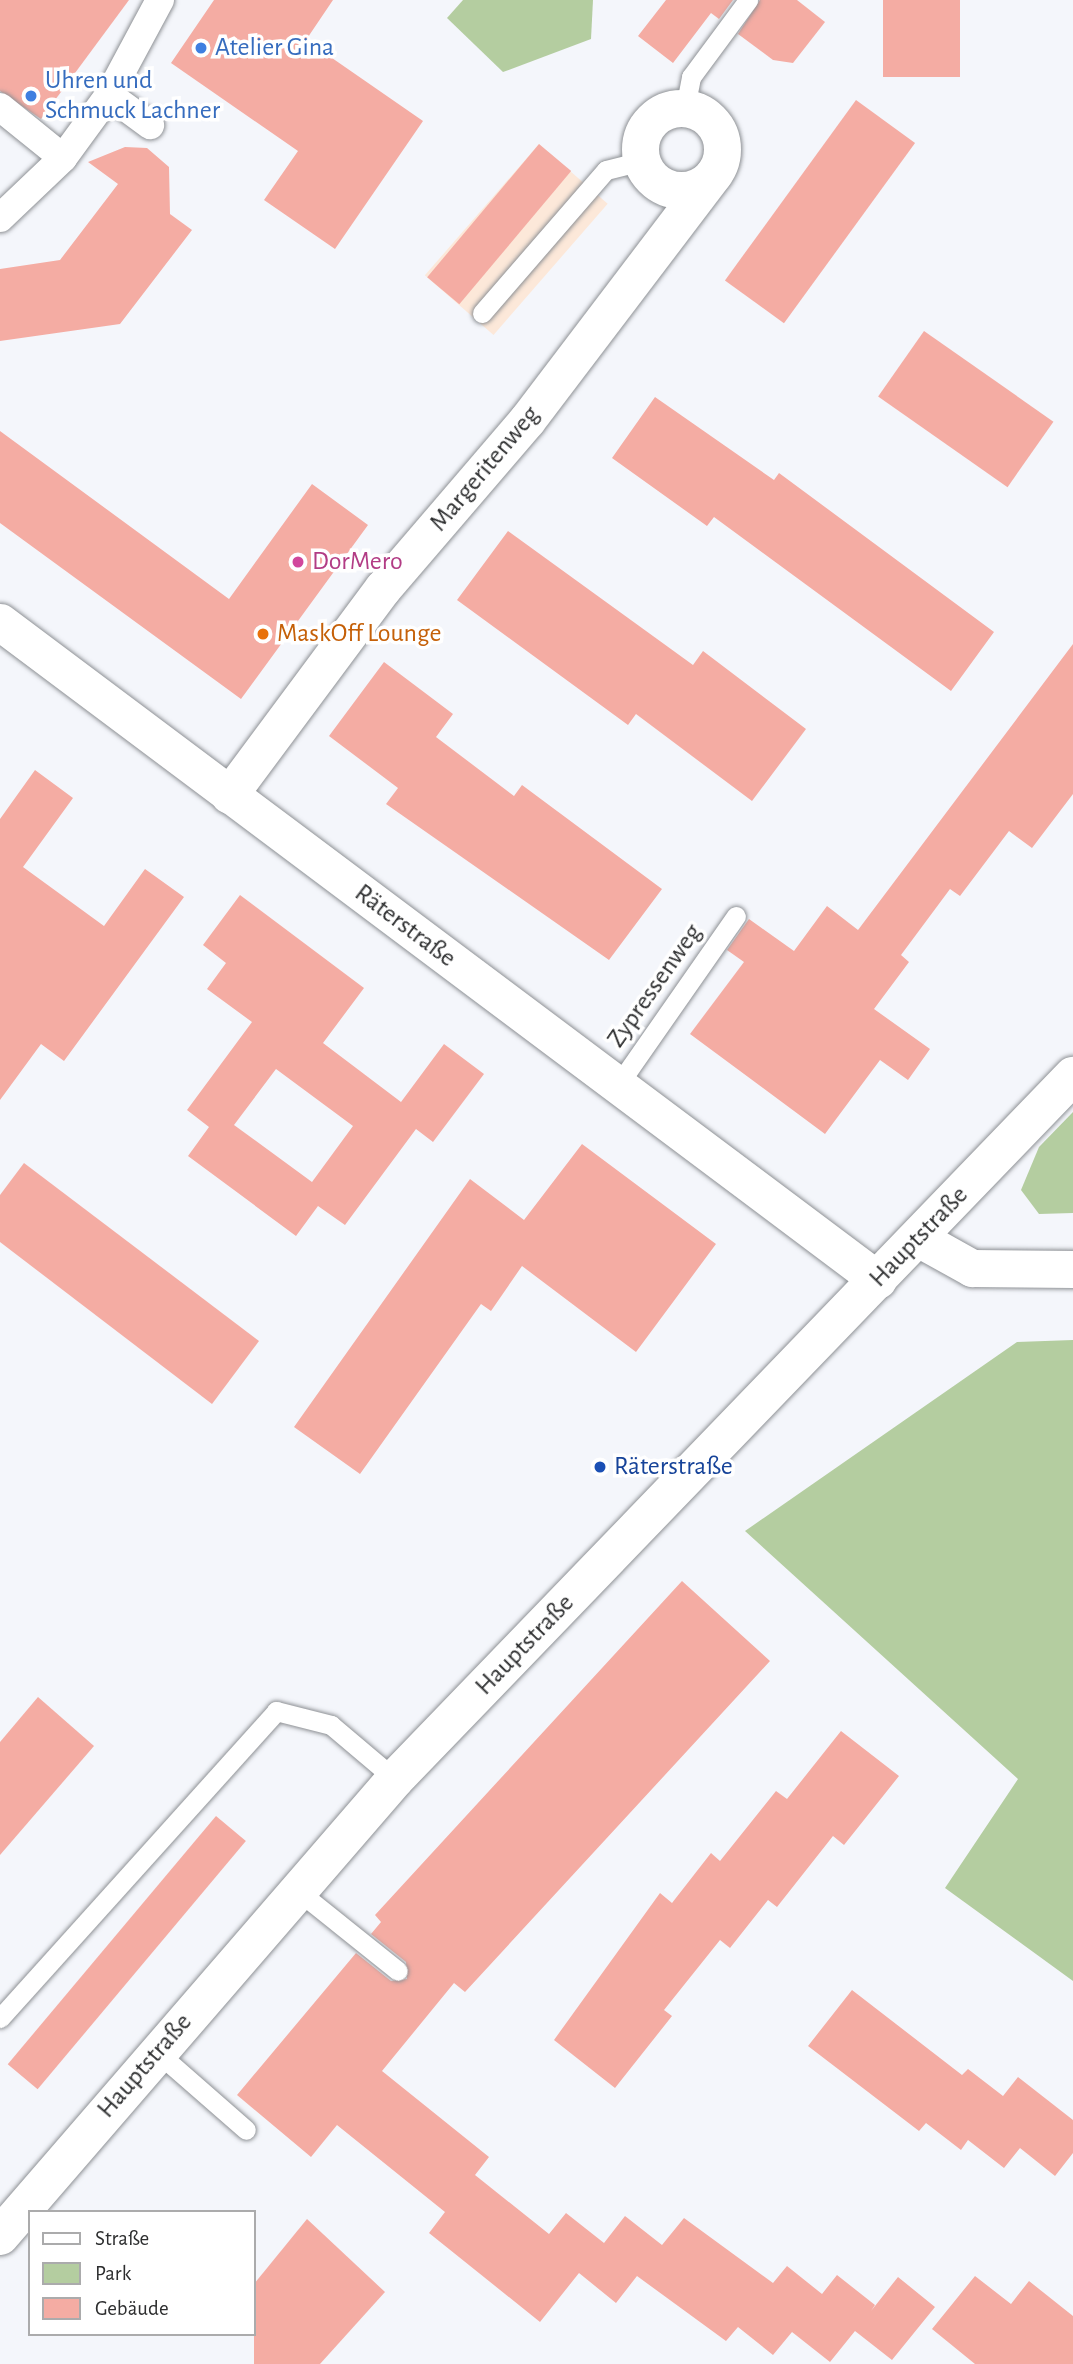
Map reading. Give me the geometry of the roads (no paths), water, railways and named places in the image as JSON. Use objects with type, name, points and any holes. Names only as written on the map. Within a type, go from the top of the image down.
[{"type":"street","points":[[0,218],[63,158],[109,94],[160,0]]},
{"type":"street","points":[[109,94],[150,125]]},
{"type":"street","points":[[0,107],[63,158]]},
{"type":"street","points":[[685,107],[653,117],[640,142],[642,161],[653,180],[678,190],[714,174]]},
{"type":"street","name":"Margeritenweg","points":[[229,795],[383,588],[527,420],[714,174],[721,136],[705,115],[685,107]]},
{"type":"street","name":"Räterstraße","points":[[0,622],[878,1280]]},
{"type":"street","name":"Hauptstraße","points":[[0,2236],[395,1779],[1073,1076]]},
{"type":"street","points":[[918,1238],[972,1268],[1073,1269]]},
{"type":"lane","points":[[685,107],[691,77],[748,0]]},
{"type":"lane","points":[[482,313],[606,170],[642,161]]},
{"type":"lane","name":"Zypressenweg","points":[[618,1085],[736,916]]},
{"type":"lane","points":[[0,2018],[276,1711],[331,1726],[395,1779]]},
{"type":"lane","points":[[297,1891],[398,1971]]},
{"type":"lane","points":[[157,2052],[246,2130]]},
{"type":"place","name":"Atelier Gina","points":[[201,48]]},
{"type":"place","name":"Uhren und Schmuck Lachner","points":[[31,96]]},
{"type":"place","name":"DorMero","points":[[298,562]]},
{"type":"place","name":"MaskOff Lounge","points":[[263,634]]},
{"type":"place","name":"Räterstraße","points":[[600,1467]]}]
